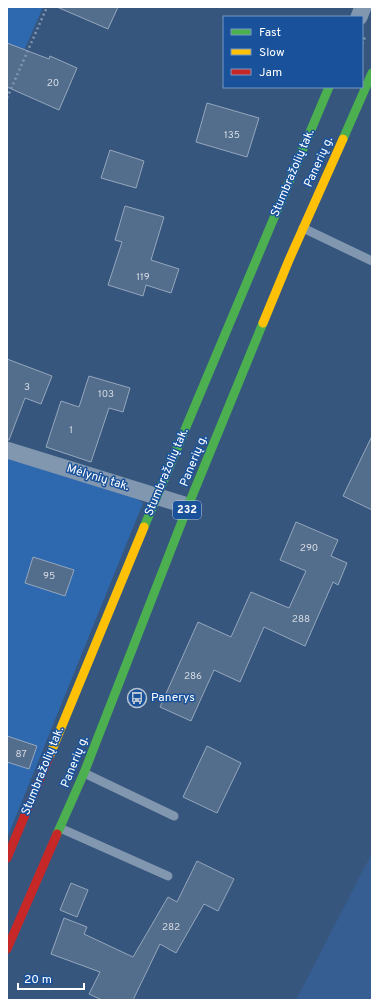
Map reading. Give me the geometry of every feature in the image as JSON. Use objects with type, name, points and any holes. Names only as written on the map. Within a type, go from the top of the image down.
[{"type":"main road","name":"Panerių g.","points":[[7,949],[84,773],[188,506],[303,228],[372,73]]},
{"type":"main road","name":"Stumbražolių tak.","points":[[7,858],[156,496],[329,88]]},
{"type":"street","name":"Mėlynių tak.","points":[[7,450],[188,506]]},
{"type":"lane","points":[[303,228],[372,261]]},
{"type":"lane","points":[[84,773],[174,816]]},
{"type":"lane","points":[[60,828],[168,876]]},
{"type":"path","points":[[7,98],[47,7]]},
{"type":"shaded area","points":[[7,7],[43,7],[7,90]]},
{"type":"shaded area","points":[[7,457],[133,496],[143,503],[7,838]]},
{"type":"shaded area","points":[[372,853],[372,1000],[296,1000]]},
{"type":"building","points":[[57,7],[118,7],[108,29]]},
{"type":"building","points":[[7,43],[49,59],[50,56],[77,68],[59,110],[7,87]]},
{"type":"building","points":[[207,103],[259,118],[247,157],[196,142]]},
{"type":"building","points":[[110,150],[144,161],[136,188],[101,178]]},
{"type":"building","points":[[125,206],[164,217],[151,260],[179,269],[171,293],[146,285],[143,296],[108,285],[122,242],[115,240]]},
{"type":"building","points":[[7,359],[52,376],[41,404],[25,398],[9,440],[7,440]]},
{"type":"building","points":[[89,376],[130,388],[123,412],[109,408],[91,462],[46,447],[61,401],[79,407]]},
{"type":"building","points":[[372,436],[372,510],[343,496]]},
{"type":"building","points":[[296,522],[338,540],[331,556],[347,563],[338,585],[333,582],[305,646],[264,627],[240,682],[214,670],[191,721],[160,707],[198,622],[231,637],[251,592],[289,608],[306,571],[280,560]]},
{"type":"building","points":[[33,557],[74,570],[65,596],[25,583]]},
{"type":"building","points":[[7,736],[37,746],[29,769],[7,762]]},
{"type":"building","points":[[207,746],[241,763],[217,813],[183,797]]},
{"type":"building","points":[[197,861],[234,879],[218,911],[204,904],[176,953],[160,944],[133,1000],[102,1000],[89,994],[100,972],[51,954],[64,918],[87,927],[84,934],[133,957],[168,897],[177,902]]},
{"type":"building","points":[[71,883],[88,890],[77,917],[60,910]]},
{"type":"traffic: fast","points":[[343,139],[372,73]]},
{"type":"traffic: fast","points":[[144,527],[329,88]]},
{"type":"traffic: fast","points":[[57,834],[84,773],[188,506],[263,323]]},
{"type":"traffic: slow","points":[[263,323],[289,260],[343,139]]},
{"type":"traffic: slow","points":[[49,757],[144,527]]},
{"type":"traffic: jam","points":[[7,858],[49,757]]},
{"type":"traffic: jam","points":[[7,949],[57,834]]},
{"type":"place","name":"Panerys","points":[[137,698]]}]
